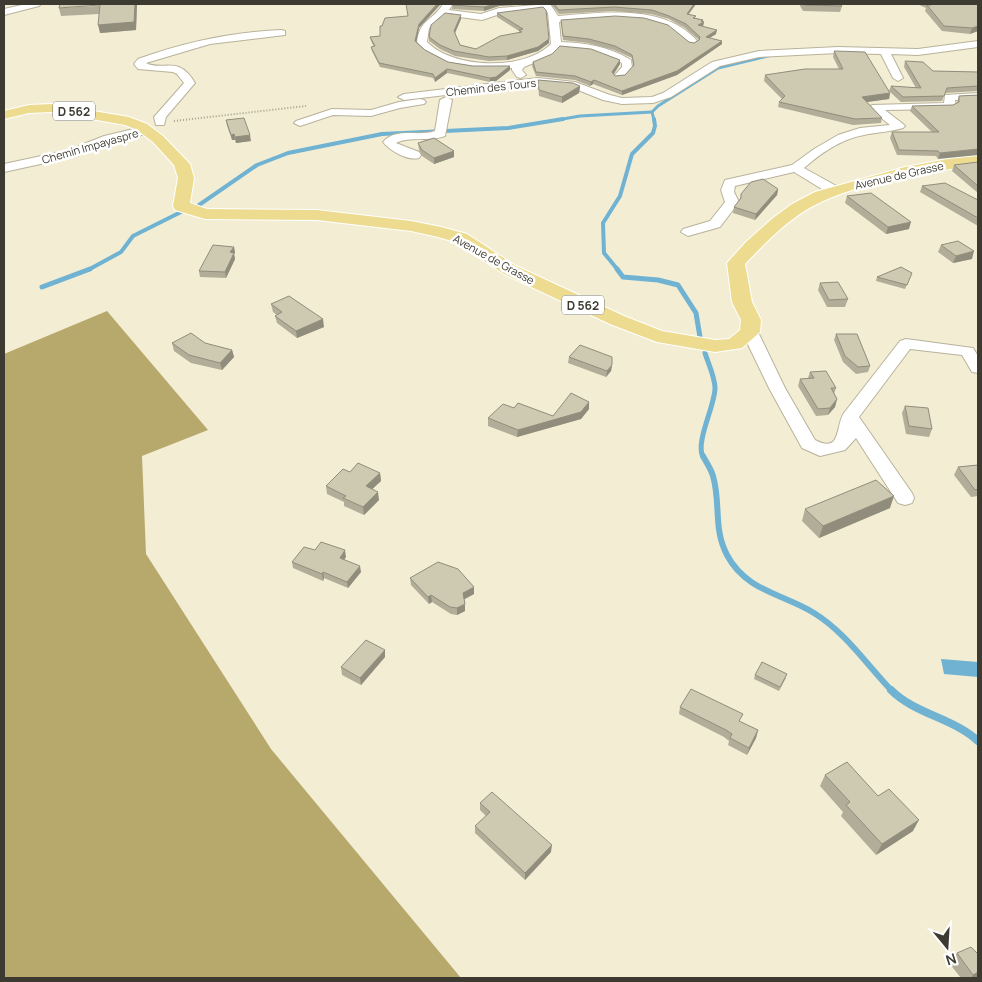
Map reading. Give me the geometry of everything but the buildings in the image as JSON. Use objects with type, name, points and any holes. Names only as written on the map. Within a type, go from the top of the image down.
[{"type":"main road","name":"Avenue de Grasse","points":[[4,114],[30,109],[52,108],[153,126],[158,139],[182,164],[186,178],[181,206],[192,211],[220,215],[317,215],[411,226],[441,232],[461,238],[510,270],[617,320],[657,336],[714,346],[735,344],[750,332],[751,320],[742,302],[736,263],[785,216],[810,201],[835,191],[933,166],[978,161]]},
{"type":"street","points":[[4,12],[36,4]]},
{"type":"street","points":[[556,46],[553,13],[546,5],[498,11],[482,16],[445,8],[422,30],[422,43],[432,54],[461,63],[519,65],[547,54],[556,46],[592,46],[616,55],[627,62],[627,68],[619,76]]},
{"type":"street","points":[[554,18],[639,17],[670,24],[693,42]]},
{"type":"street","points":[[153,126],[174,99],[190,83],[188,78],[178,70],[169,67],[142,67],[139,64],[142,61],[236,35],[280,33]]},
{"type":"street","name":"Chemin des Tours","points":[[404,97],[522,82],[570,84],[607,98],[622,101],[653,100],[667,95],[716,64],[775,52],[918,52],[978,44]]},
{"type":"street","points":[[885,52],[898,78]]},
{"type":"street","points":[[300,123],[332,112],[371,113],[399,105],[511,90],[517,88],[522,82],[517,70],[519,65]]},
{"type":"street","points":[[688,232],[715,224],[732,202],[726,187],[730,183],[796,168],[813,153],[838,140],[860,132],[899,126],[876,107],[950,106],[949,97],[978,96]]},
{"type":"street","points":[[414,155],[396,148],[430,144],[436,141],[441,133],[446,100]]},
{"type":"street","name":"Chemin Impayaspre","points":[[4,168],[73,153],[108,139],[153,126]]},
{"type":"street","points":[[796,168],[835,191]]},
{"type":"street","points":[[750,332],[777,388],[808,444],[820,450],[839,446],[848,438],[850,417],[906,344],[967,352],[978,368]]},
{"type":"street","points":[[850,417],[905,498]]},
{"type":"path","points":[[153,126],[310,106]]},
{"type":"shaded area","points":[[107,311],[208,430],[142,456],[146,554],[271,749],[461,978],[4,978],[4,354]]},
{"type":"water","points":[[941,659],[978,662],[978,677],[944,674]]},
{"type":"waterway","points":[[652,112],[658,106],[718,68],[772,55]]},
{"type":"waterway","points":[[559,120],[580,116],[652,112]]},
{"type":"waterway","points":[[652,112],[654,120]]},
{"type":"waterway","points":[[559,120],[563,119]]},
{"type":"waterway","points":[[618,270],[604,253],[603,223],[620,196],[632,154],[653,133],[654,119]]},
{"type":"waterway","points":[[199,205],[257,165],[288,153],[382,134],[508,128],[559,120]]},
{"type":"waterway","points":[[89,269],[121,252],[133,236],[181,212]]},
{"type":"waterway","points":[[42,287],[89,269]]},
{"type":"waterway","points":[[617,269],[623,277],[658,280],[678,285],[696,313],[700,337]]},
{"type":"waterway","points":[[703,457],[701,450],[703,433],[715,388],[713,375],[705,353]]},
{"type":"waterway","points":[[703,456],[712,473],[715,486],[720,535],[727,555],[735,567],[744,577],[755,584],[814,613],[825,621],[846,639],[891,690]]},
{"type":"waterway","points":[[891,690],[911,705],[957,727],[978,741]]}]
